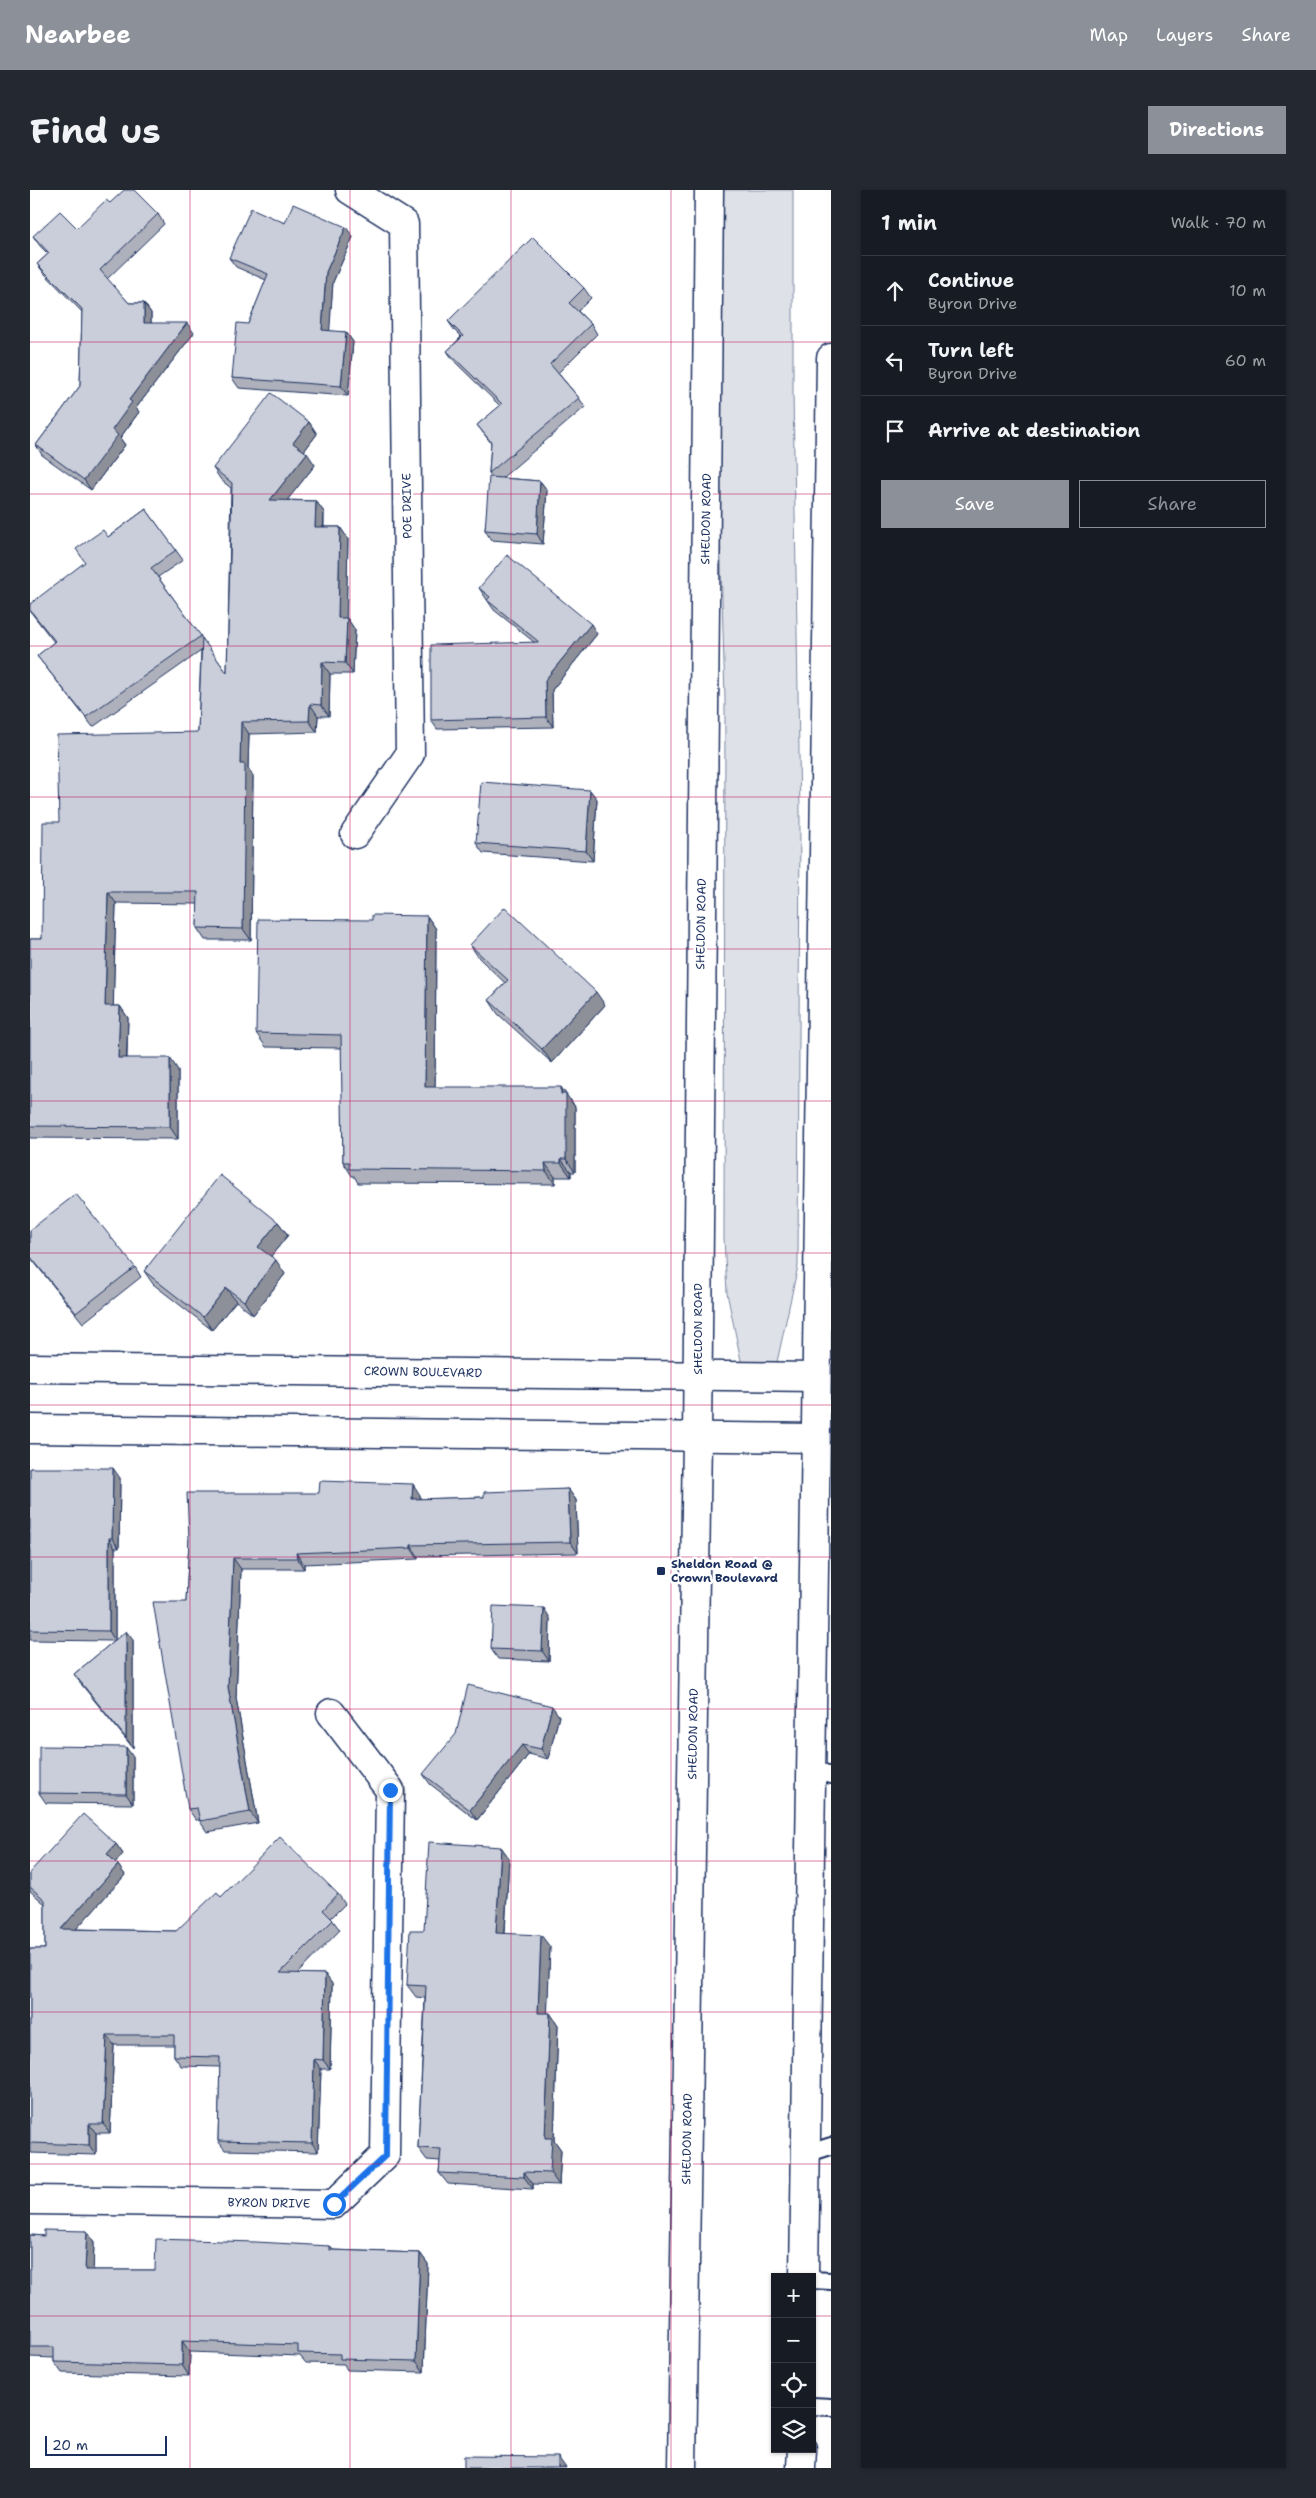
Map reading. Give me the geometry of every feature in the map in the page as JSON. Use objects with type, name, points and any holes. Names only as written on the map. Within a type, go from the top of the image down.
[{"type":"main road","name":"POE DRIVE","points":[[350,190],[404,224],[410,754],[355,834]]},
{"type":"main road","name":"SHELDON ROAD","points":[[682,2468],[698,1375],[709,190]]},
{"type":"main road","points":[[804,2273],[818,2150],[821,1772],[815,1438],[831,358]]},
{"type":"main road","name":"CROWN BOULEVARD","points":[[30,1368],[816,1377]]},
{"type":"main road","points":[[30,1429],[815,1438]]},
{"type":"main road","name":"BYRON DRIVE","points":[[30,2200],[334,2204],[386,2155],[390,1790],[331,1713]]},
{"type":"main road","points":[[801,2468],[802,2453]]},
{"type":"lane","points":[[816,2280],[831,2281]]},
{"type":"lane","points":[[816,2406],[831,2407]]},
{"type":"shaded area","points":[[719,190],[793,190],[793,392],[800,812],[798,1266],[777,1362],[769,1379],[744,1375],[727,1293],[724,1238],[725,699],[719,495]]},
{"type":"building","points":[[124,190],[134,190],[158,214],[100,270],[129,303],[144,303],[144,323],[187,323],[129,400],[132,402],[112,430],[118,435],[84,480],[36,445],[80,386],[82,309],[37,264],[49,253],[33,236],[60,211],[77,228],[106,200],[110,203]]},
{"type":"building","points":[[293,204],[346,227],[326,272],[322,330],[346,332],[341,386],[232,378],[237,323],[248,324],[268,274],[229,258],[251,208],[285,223]]},
{"type":"building","points":[[533,237],[584,288],[569,303],[591,324],[550,364],[579,398],[489,473],[491,442],[477,425],[502,404],[447,351],[463,336],[448,321]]},
{"type":"building","points":[[271,393],[309,422],[293,443],[307,453],[270,500],[316,501],[315,527],[340,527],[338,618],[347,618],[345,663],[322,662],[321,705],[310,704],[309,721],[241,722],[240,764],[245,764],[243,929],[197,928],[198,892],[108,892],[105,1006],[120,1006],[118,1058],[170,1058],[170,1127],[30,1126],[30,939],[42,939],[43,822],[59,822],[57,735],[198,732],[202,638],[227,673],[232,483],[213,468]]},
{"type":"building","points":[[489,477],[540,481],[537,534],[485,530]]},
{"type":"building","points":[[146,509],[176,550],[151,568],[201,636],[86,717],[37,656],[55,641],[30,610],[30,604],[85,562],[76,549],[103,530],[108,537]]},
{"type":"building","points":[[507,555],[591,624],[545,680],[546,717],[431,720],[431,645],[539,642],[487,600],[490,597],[479,588]]},
{"type":"building","points":[[481,782],[590,790],[586,851],[476,843]]},
{"type":"building","points":[[505,907],[596,992],[542,1049],[489,1000],[508,980],[470,945]]},
{"type":"building","points":[[372,915],[427,916],[425,1087],[561,1087],[561,1094],[566,1094],[566,1159],[561,1159],[561,1163],[545,1163],[546,1171],[349,1169],[349,1162],[343,1162],[341,1035],[256,1033],[258,919],[372,920]]},
{"type":"building","points":[[220,1175],[278,1222],[258,1247],[276,1260],[244,1301],[226,1288],[203,1317],[144,1271]]},
{"type":"building","points":[[76,1194],[135,1267],[76,1313],[30,1256],[30,1230]]},
{"type":"building","points":[[30,1468],[113,1468],[112,1538],[109,1538],[109,1631],[30,1630]]},
{"type":"building","points":[[320,1481],[413,1484],[412,1499],[484,1497],[484,1492],[568,1489],[570,1542],[411,1545],[411,1548],[296,1553],[297,1558],[233,1558],[228,1687],[250,1812],[200,1821],[197,1808],[188,1809],[153,1602],[186,1602],[189,1539],[187,1493],[319,1493]]},
{"type":"building","points":[[493,1606],[544,1608],[542,1651],[491,1649]]},
{"type":"building","points":[[126,1631],[126,1738],[74,1674]]},
{"type":"building","points":[[468,1685],[552,1706],[541,1749],[522,1745],[470,1810],[423,1774],[456,1734]]},
{"type":"building","points":[[39,1746],[126,1747],[126,1794],[39,1793]]},
{"type":"building","points":[[83,1814],[116,1844],[107,1854],[118,1865],[61,1929],[176,1931],[217,1892],[221,1897],[280,1837],[338,1894],[323,1910],[333,1920],[280,1973],[325,1974],[323,2060],[314,2059],[312,2143],[218,2141],[220,2057],[174,2056],[174,2035],[107,2035],[103,2124],[89,2124],[89,2145],[30,2143],[30,1949],[45,1949],[45,1900],[30,1887],[30,1872]]},
{"type":"building","points":[[429,1842],[501,1847],[496,1933],[541,1935],[538,2013],[550,2013],[545,2138],[552,2138],[550,2173],[524,2172],[524,2177],[439,2173],[441,2149],[418,2148],[426,1986],[407,1985],[410,1930],[424,1930]]},
{"type":"building","points":[[44,2230],[87,2231],[85,2270],[155,2270],[156,2239],[256,2242],[330,2246],[330,2250],[420,2253],[416,2361],[340,2359],[340,2354],[298,2353],[298,2345],[182,2341],[182,2365],[54,2362],[54,2347],[30,2347],[30,2235],[44,2236]]},
{"type":"building","points":[[464,2456],[558,2457],[558,2468],[464,2468]]},
{"type":"place","name":"Sheldon Road @ Crown Boulevard","points":[[661,1571]]},
{"type":"route","points":[[334,2204],[386,2155],[390,1790]]}]
